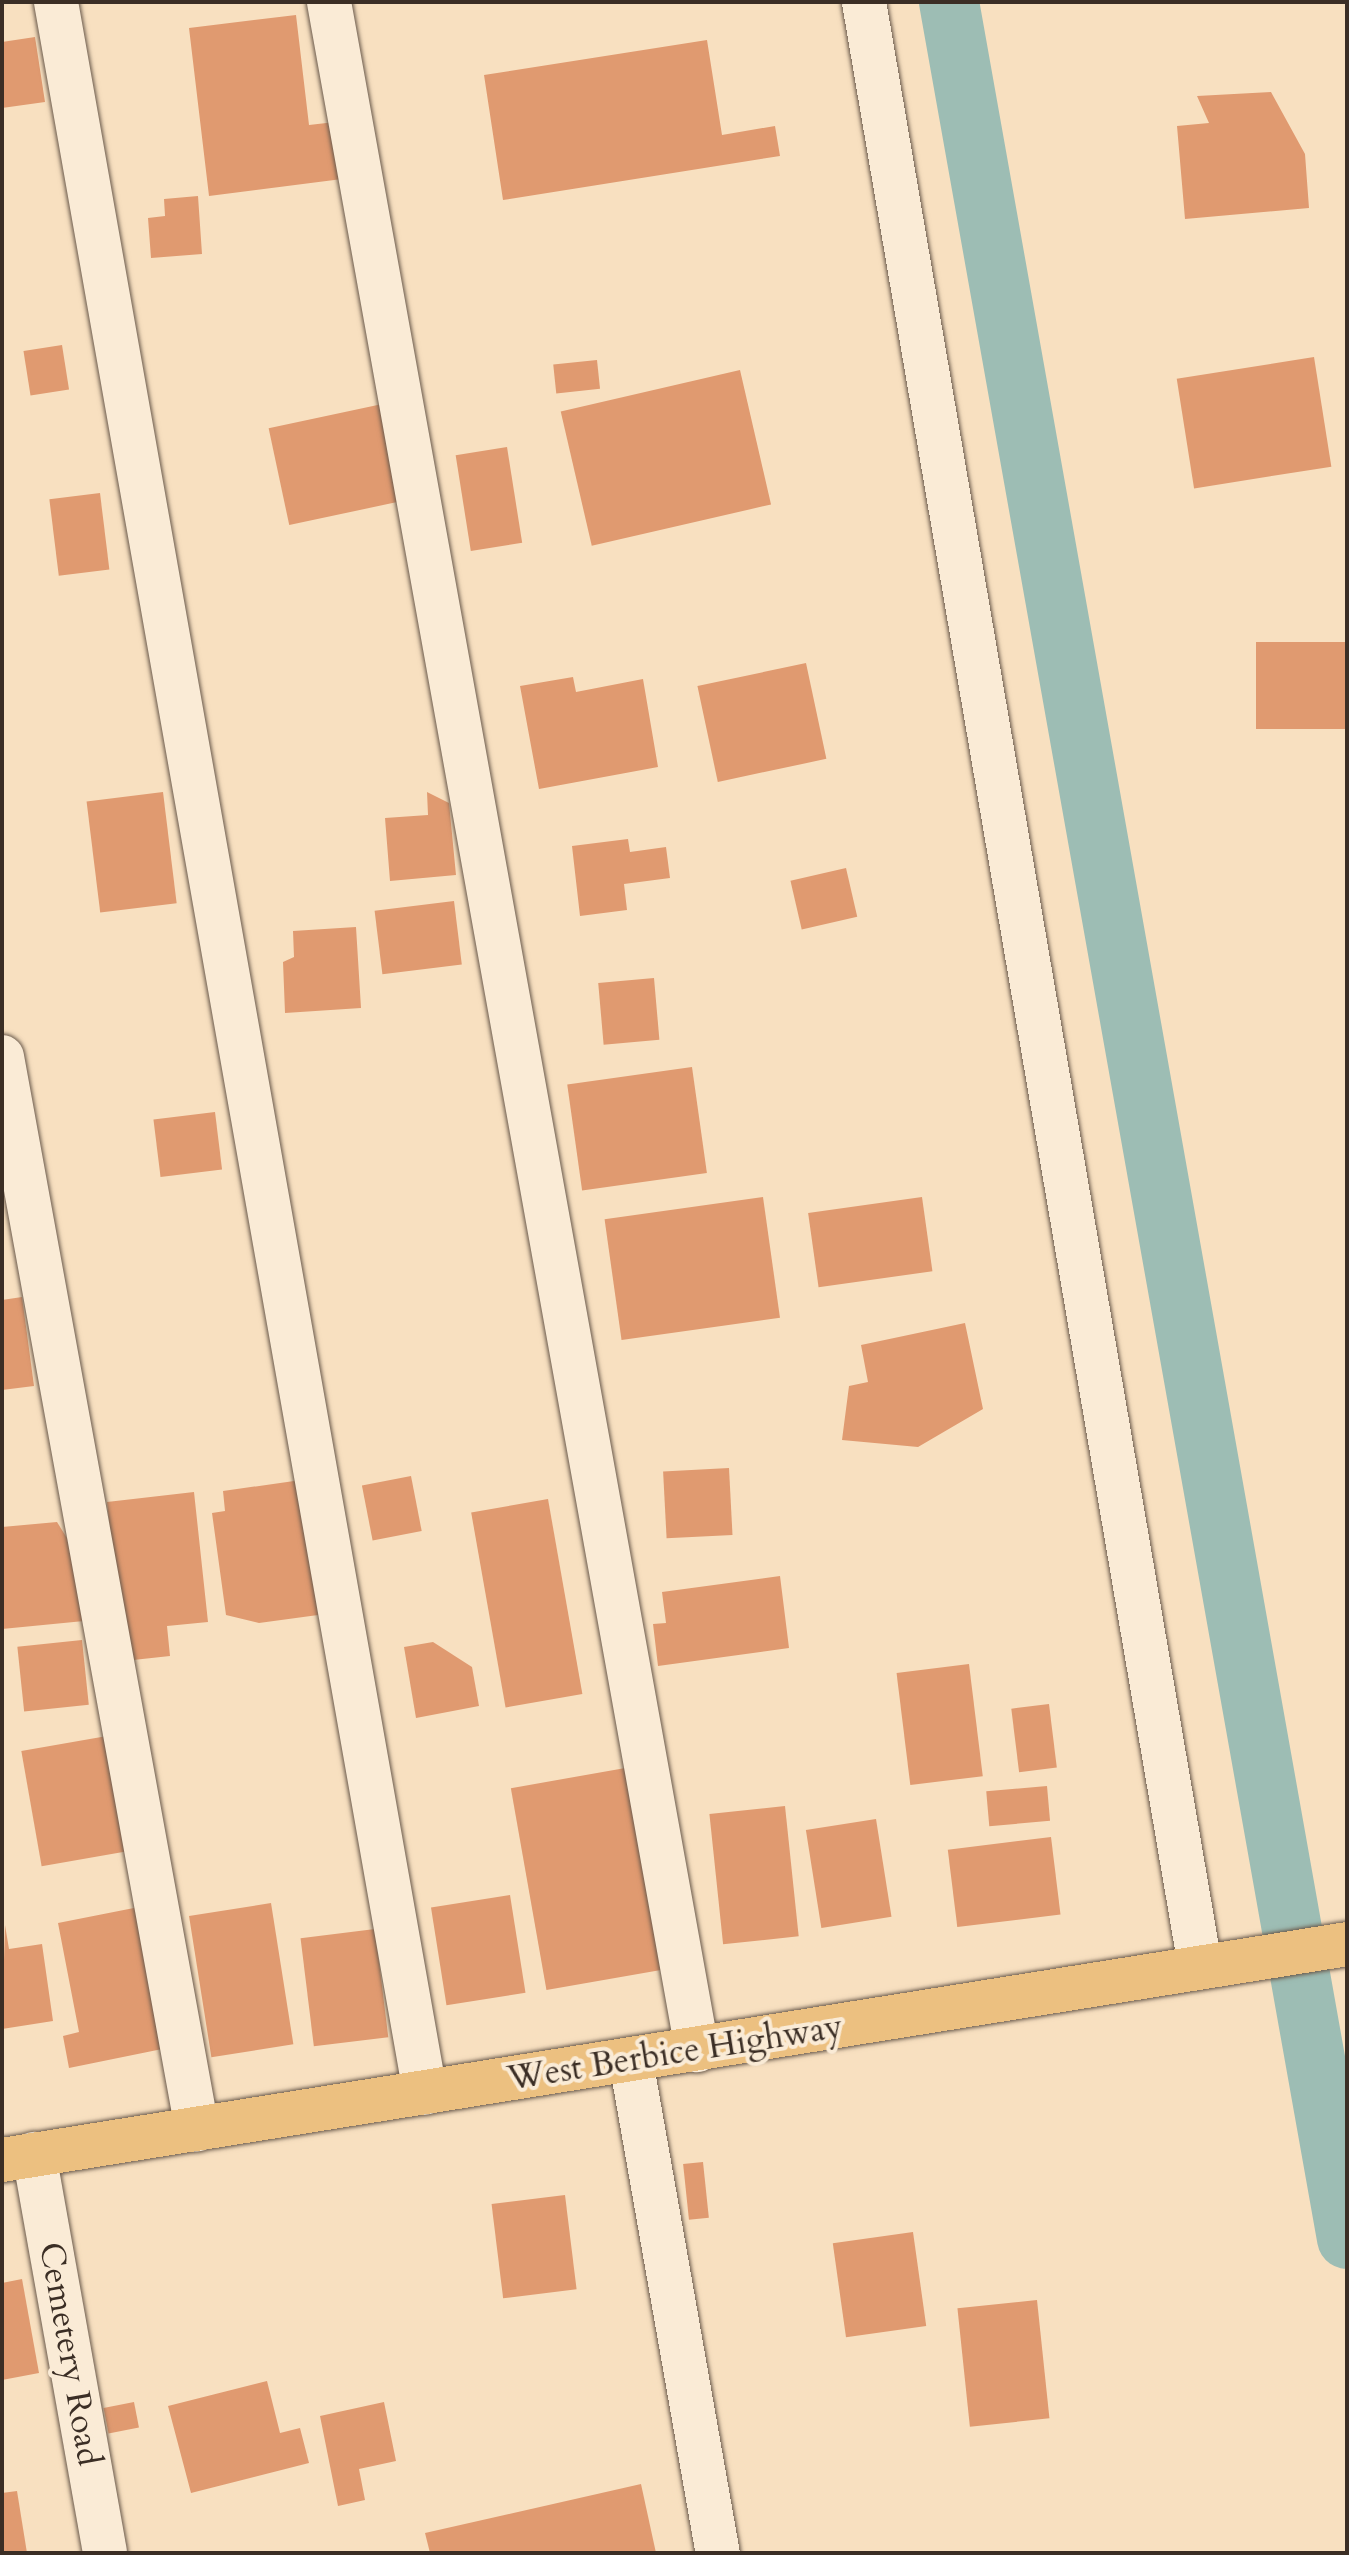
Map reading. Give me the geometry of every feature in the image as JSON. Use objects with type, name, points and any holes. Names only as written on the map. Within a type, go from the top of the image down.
[{"type":"main road","name":"West Berbice Highway","points":[[18,2157],[631,2061],[1200,1965],[1347,1944]]},
{"type":"street","points":[[56,2],[425,2093]]},
{"type":"street","points":[[329,2],[697,2050]]},
{"type":"street","points":[[864,2],[1200,1965]]},
{"type":"street","points":[[2,1057],[197,2129]]},
{"type":"street","points":[[631,2061],[718,2553]]},
{"type":"street","name":"Cemetery Road","points":[[18,2157],[105,2553]]},
{"type":"building","points":[[296,15],[309,125],[335,122],[342,179],[209,196],[189,28]]},
{"type":"building","points":[[35,37],[45,102],[2,108],[2,42]]},
{"type":"building","points":[[707,40],[722,135],[775,126],[780,156],[503,200],[484,75]]},
{"type":"building","points":[[1271,92],[1305,154],[1309,208],[1185,219],[1177,126],[1209,123],[1197,96]]},
{"type":"building","points":[[198,196],[202,254],[151,258],[148,218],[165,216],[164,199]]},
{"type":"building","points":[[62,345],[69,389],[31,396],[23,351]]},
{"type":"building","points":[[1314,357],[1331,467],[1194,488],[1177,379]]},
{"type":"building","points":[[597,360],[600,389],[556,393],[553,365]]},
{"type":"building","points":[[740,370],[771,504],[592,546],[561,411]]},
{"type":"building","points":[[387,403],[408,500],[289,525],[269,428]]},
{"type":"building","points":[[507,447],[522,543],[471,551],[456,455]]},
{"type":"building","points":[[100,493],[109,569],[59,576],[49,499]]},
{"type":"building","points":[[1256,642],[1347,642],[1347,729],[1256,729]]},
{"type":"building","points":[[806,663],[826,759],[718,782],[697,686]]},
{"type":"building","points":[[573,677],[576,692],[643,679],[658,767],[539,789],[520,686]]},
{"type":"building","points":[[163,792],[177,903],[100,913],[87,801]]},
{"type":"building","points":[[427,792],[449,803],[456,875],[390,881],[385,818],[428,815]]},
{"type":"building","points":[[628,839],[630,852],[666,847],[670,878],[624,884],[627,910],[580,916],[572,846]]},
{"type":"building","points":[[846,868],[857,917],[802,930],[790,881]]},
{"type":"building","points":[[454,901],[462,965],[382,974],[375,911]]},
{"type":"building","points":[[356,927],[361,1008],[285,1013],[283,962],[294,957],[293,931]]},
{"type":"building","points":[[654,978],[659,1040],[604,1045],[598,983]]},
{"type":"building","points":[[692,1067],[707,1173],[582,1190],[567,1085]]},
{"type":"building","points":[[215,1112],[222,1170],[161,1177],[153,1120]]},
{"type":"building","points":[[763,1197],[780,1318],[622,1340],[605,1219]]},
{"type":"building","points":[[922,1197],[932,1271],[819,1287],[808,1213]]},
{"type":"building","points":[[22,1297],[34,1386],[2,1390],[2,1300]]},
{"type":"building","points":[[965,1323],[983,1409],[918,1447],[842,1440],[849,1386],[868,1382],[861,1345]]},
{"type":"building","points":[[729,1468],[733,1535],[667,1538],[663,1471]]},
{"type":"building","points":[[411,1476],[422,1531],[373,1541],[362,1486]]},
{"type":"building","points":[[301,1480],[318,1615],[259,1623],[226,1615],[212,1513],[225,1511],[223,1491]]},
{"type":"building","points":[[194,1492],[208,1622],[167,1626],[170,1656],[124,1661],[107,1502]]},
{"type":"building","points":[[548,1499],[582,1694],[506,1708],[471,1513]]},
{"type":"building","points":[[57,1522],[78,1556],[84,1621],[2,1629],[2,1527]]},
{"type":"building","points":[[780,1576],[789,1648],[658,1666],[653,1624],[666,1623],[662,1592]]},
{"type":"building","points":[[82,1640],[89,1705],[24,1711],[17,1647]]},
{"type":"building","points":[[433,1642],[472,1667],[479,1706],[416,1718],[404,1647]]},
{"type":"building","points":[[969,1664],[983,1776],[910,1785],[897,1673]]},
{"type":"building","points":[[1049,1704],[1057,1768],[1019,1772],[1011,1709]]},
{"type":"building","points":[[107,1736],[127,1851],[42,1866],[21,1751]]},
{"type":"building","points":[[631,1767],[667,1969],[546,1990],[511,1788]]},
{"type":"building","points":[[1047,1786],[1050,1821],[989,1826],[986,1791]]},
{"type":"building","points":[[785,1806],[799,1936],[723,1944],[709,1814]]},
{"type":"building","points":[[876,1819],[891,1917],[821,1928],[806,1830]]},
{"type":"building","points":[[1051,1837],[1061,1914],[957,1927],[948,1850]]},
{"type":"building","points":[[510,1895],[525,1993],[446,2005],[431,1908]]},
{"type":"building","points":[[271,1903],[293,2044],[211,2057],[189,1916]]},
{"type":"building","points":[[144,1906],[172,2047],[69,2068],[63,2036],[79,2032],[58,1923]]},
{"type":"building","points":[[5,1925],[9,1949],[42,1944],[53,2021],[2,2029]]},
{"type":"building","points":[[375,1929],[388,2037],[314,2046],[301,1938]]},
{"type":"building","points":[[703,2162],[709,2218],[689,2220],[683,2164]]},
{"type":"building","points":[[565,2195],[577,2289],[503,2298],[492,2204]]},
{"type":"building","points":[[913,2232],[926,2326],[846,2337],[833,2243]]},
{"type":"building","points":[[22,2279],[39,2373],[2,2380],[2,2283]]},
{"type":"building","points":[[1037,2300],[1049,2418],[970,2427],[957,2308]]},
{"type":"building","points":[[267,2381],[280,2433],[300,2428],[309,2463],[191,2493],[168,2406]]},
{"type":"building","points":[[134,2402],[139,2428],[109,2433],[104,2408]]},
{"type":"building","points":[[384,2402],[396,2461],[359,2469],[365,2500],[338,2506],[320,2416]]},
{"type":"building","points":[[641,2484],[656,2553],[430,2553],[425,2533]]},
{"type":"building","points":[[17,2491],[27,2553],[2,2553],[2,2493]]},
{"type":"waterway","points":[[949,2],[1347,2239]]}]
